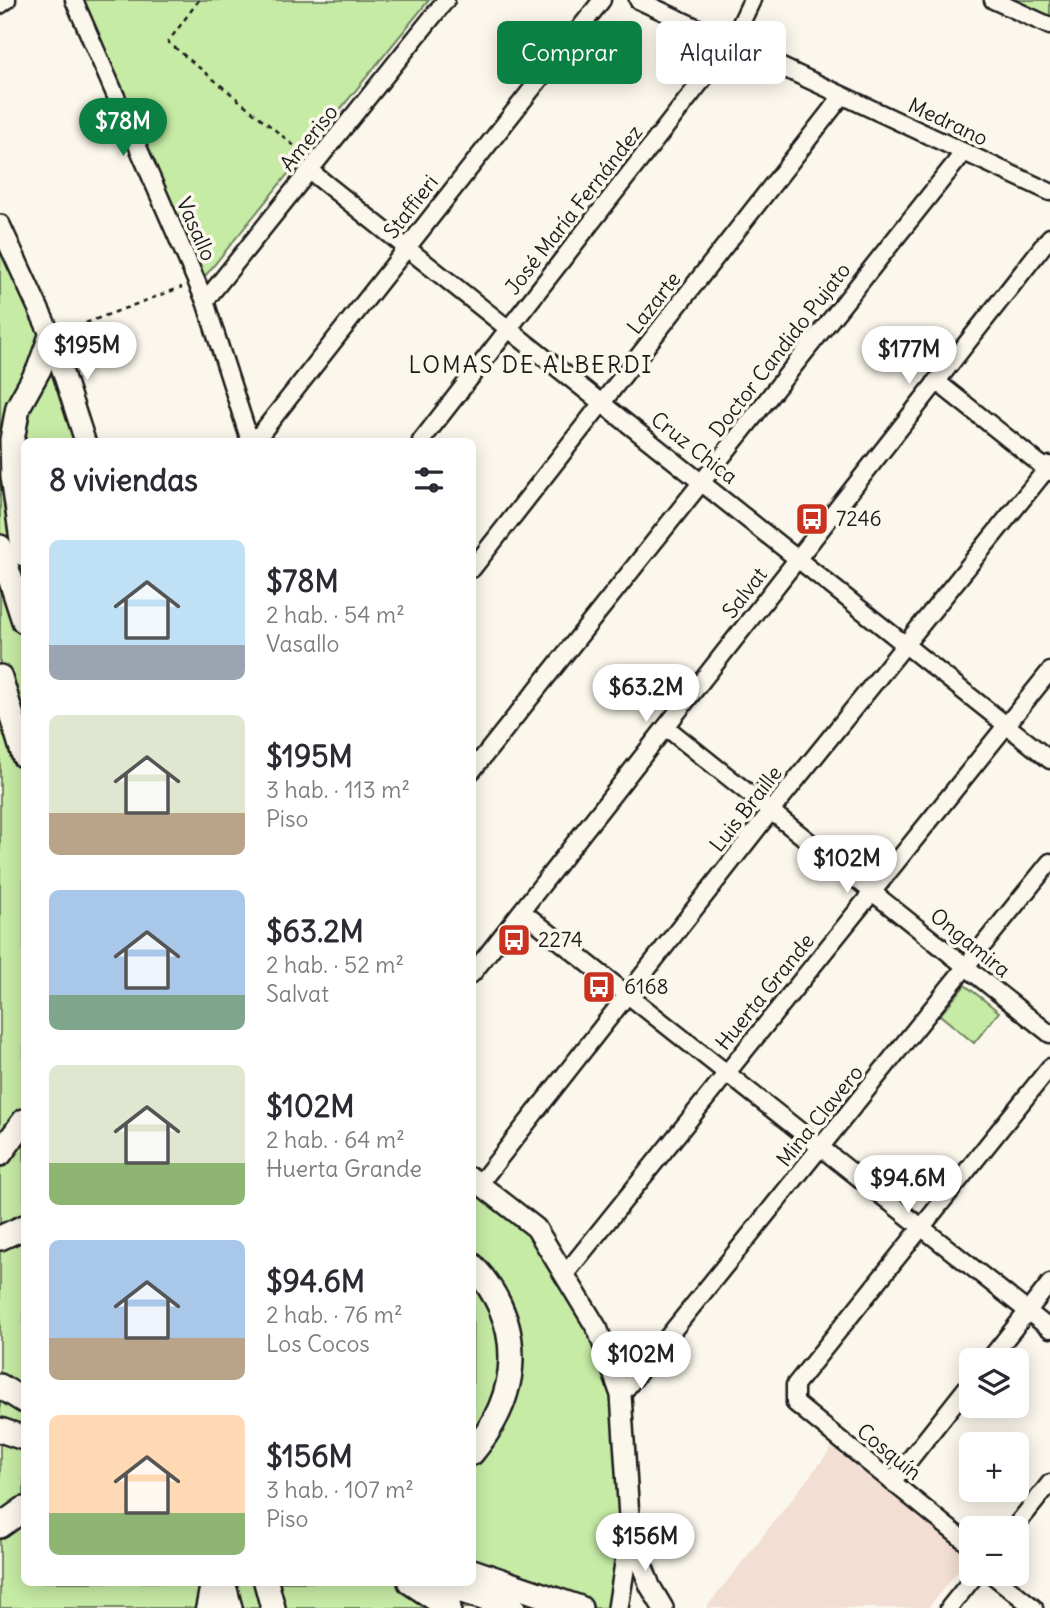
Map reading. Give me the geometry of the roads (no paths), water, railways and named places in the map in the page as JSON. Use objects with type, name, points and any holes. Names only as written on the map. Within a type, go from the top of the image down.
[{"type":"highway","points":[[21,533],[13,477],[12,440],[18,407],[39,369],[51,336]]},
{"type":"highway","points":[[0,547],[21,612]]},
{"type":"highway","points":[[0,677],[21,746]]},
{"type":"highway","points":[[0,1154],[21,1125]]},
{"type":"highway","points":[[0,1238],[21,1228]]},
{"type":"highway","points":[[476,1270],[500,1302],[509,1327],[513,1359],[508,1388],[497,1416],[476,1447]]},
{"type":"highway","points":[[0,1386],[21,1399]]},
{"type":"highway","points":[[0,1406],[21,1413]]},
{"type":"highway","points":[[0,1430],[21,1437]]},
{"type":"highway","points":[[0,1526],[21,1511]]},
{"type":"highway","points":[[476,1572],[580,1608]]},
{"type":"highway","points":[[208,1608],[212,1586]]},
{"type":"highway","points":[[224,1586],[230,1608]]},
{"type":"highway","points":[[267,1586],[273,1608]]},
{"type":"highway","points":[[416,1586],[449,1608]]},
{"type":"highway","points":[[447,1586],[513,1608]]},
{"type":"main road","points":[[0,225],[51,336],[84,438]]},
{"type":"main road","points":[[476,1181],[536,1228],[598,1329],[621,1395],[630,1532],[618,1608]]},
{"type":"main road","points":[[630,1532],[638,1559],[663,1608]]},
{"type":"street","points":[[0,5],[7,0]]},
{"type":"street","name":"Vasallo","points":[[74,0],[205,301],[249,438]]},
{"type":"street","name":"Ameriso","points":[[205,301],[446,0]]},
{"type":"street","name":"Staffieri","points":[[257,438],[602,0]]},
{"type":"street","name":"Medrano","points":[[638,0],[685,21]]},
{"type":"street","name":"José María Fernández","points":[[742,21],[752,0]]},
{"type":"street","points":[[993,0],[1050,26]]},
{"type":"street","name":"Medrano","points":[[786,69],[1050,192]]},
{"type":"street","name":"José María Fernández","points":[[423,438],[699,84]]},
{"type":"street","name":"Lazarte","points":[[476,564],[842,96]]},
{"type":"street","name":"Doctor Candido Pujato","points":[[476,766],[964,152]]},
{"type":"street","name":"Cruz Chica","points":[[310,171],[1050,760]]},
{"type":"street","name":"Salvat","points":[[476,969],[1050,237]]},
{"type":"street","points":[[936,381],[1049,469]]},
{"type":"street","name":"Luis Braille","points":[[476,1181],[627,995],[771,811],[1049,469]]},
{"type":"street","name":"Huerta Grande","points":[[566,1273],[1050,671]]},
{"type":"street","name":"Ongamira","points":[[667,728],[1050,1034]]},
{"type":"street","name":"Mina Clavero","points":[[621,1395],[1050,862]]},
{"type":"street","points":[[523,912],[1050,1329]]},
{"type":"street","points":[[922,1227],[1050,1067]]},
{"type":"street","name":"Cosquín","points":[[922,1227],[796,1385],[795,1403],[959,1536]]},
{"type":"street","points":[[999,1348],[1050,1283]]},
{"type":"street","points":[[892,1482],[959,1397]]},
{"type":"street","points":[[1024,1516],[1050,1483]]},
{"type":"street","points":[[949,1608],[967,1586]]},
{"type":"street","points":[[1006,1586],[1034,1608]]},
{"type":"place","name":"7246","points":[[812,519]]},
{"type":"place","name":"2274","points":[[514,940]]},
{"type":"place","name":"6168","points":[[599,987]]},
{"type":"district","name":"LOMAS DE ALBERDI","points":[[531,365]]}]
